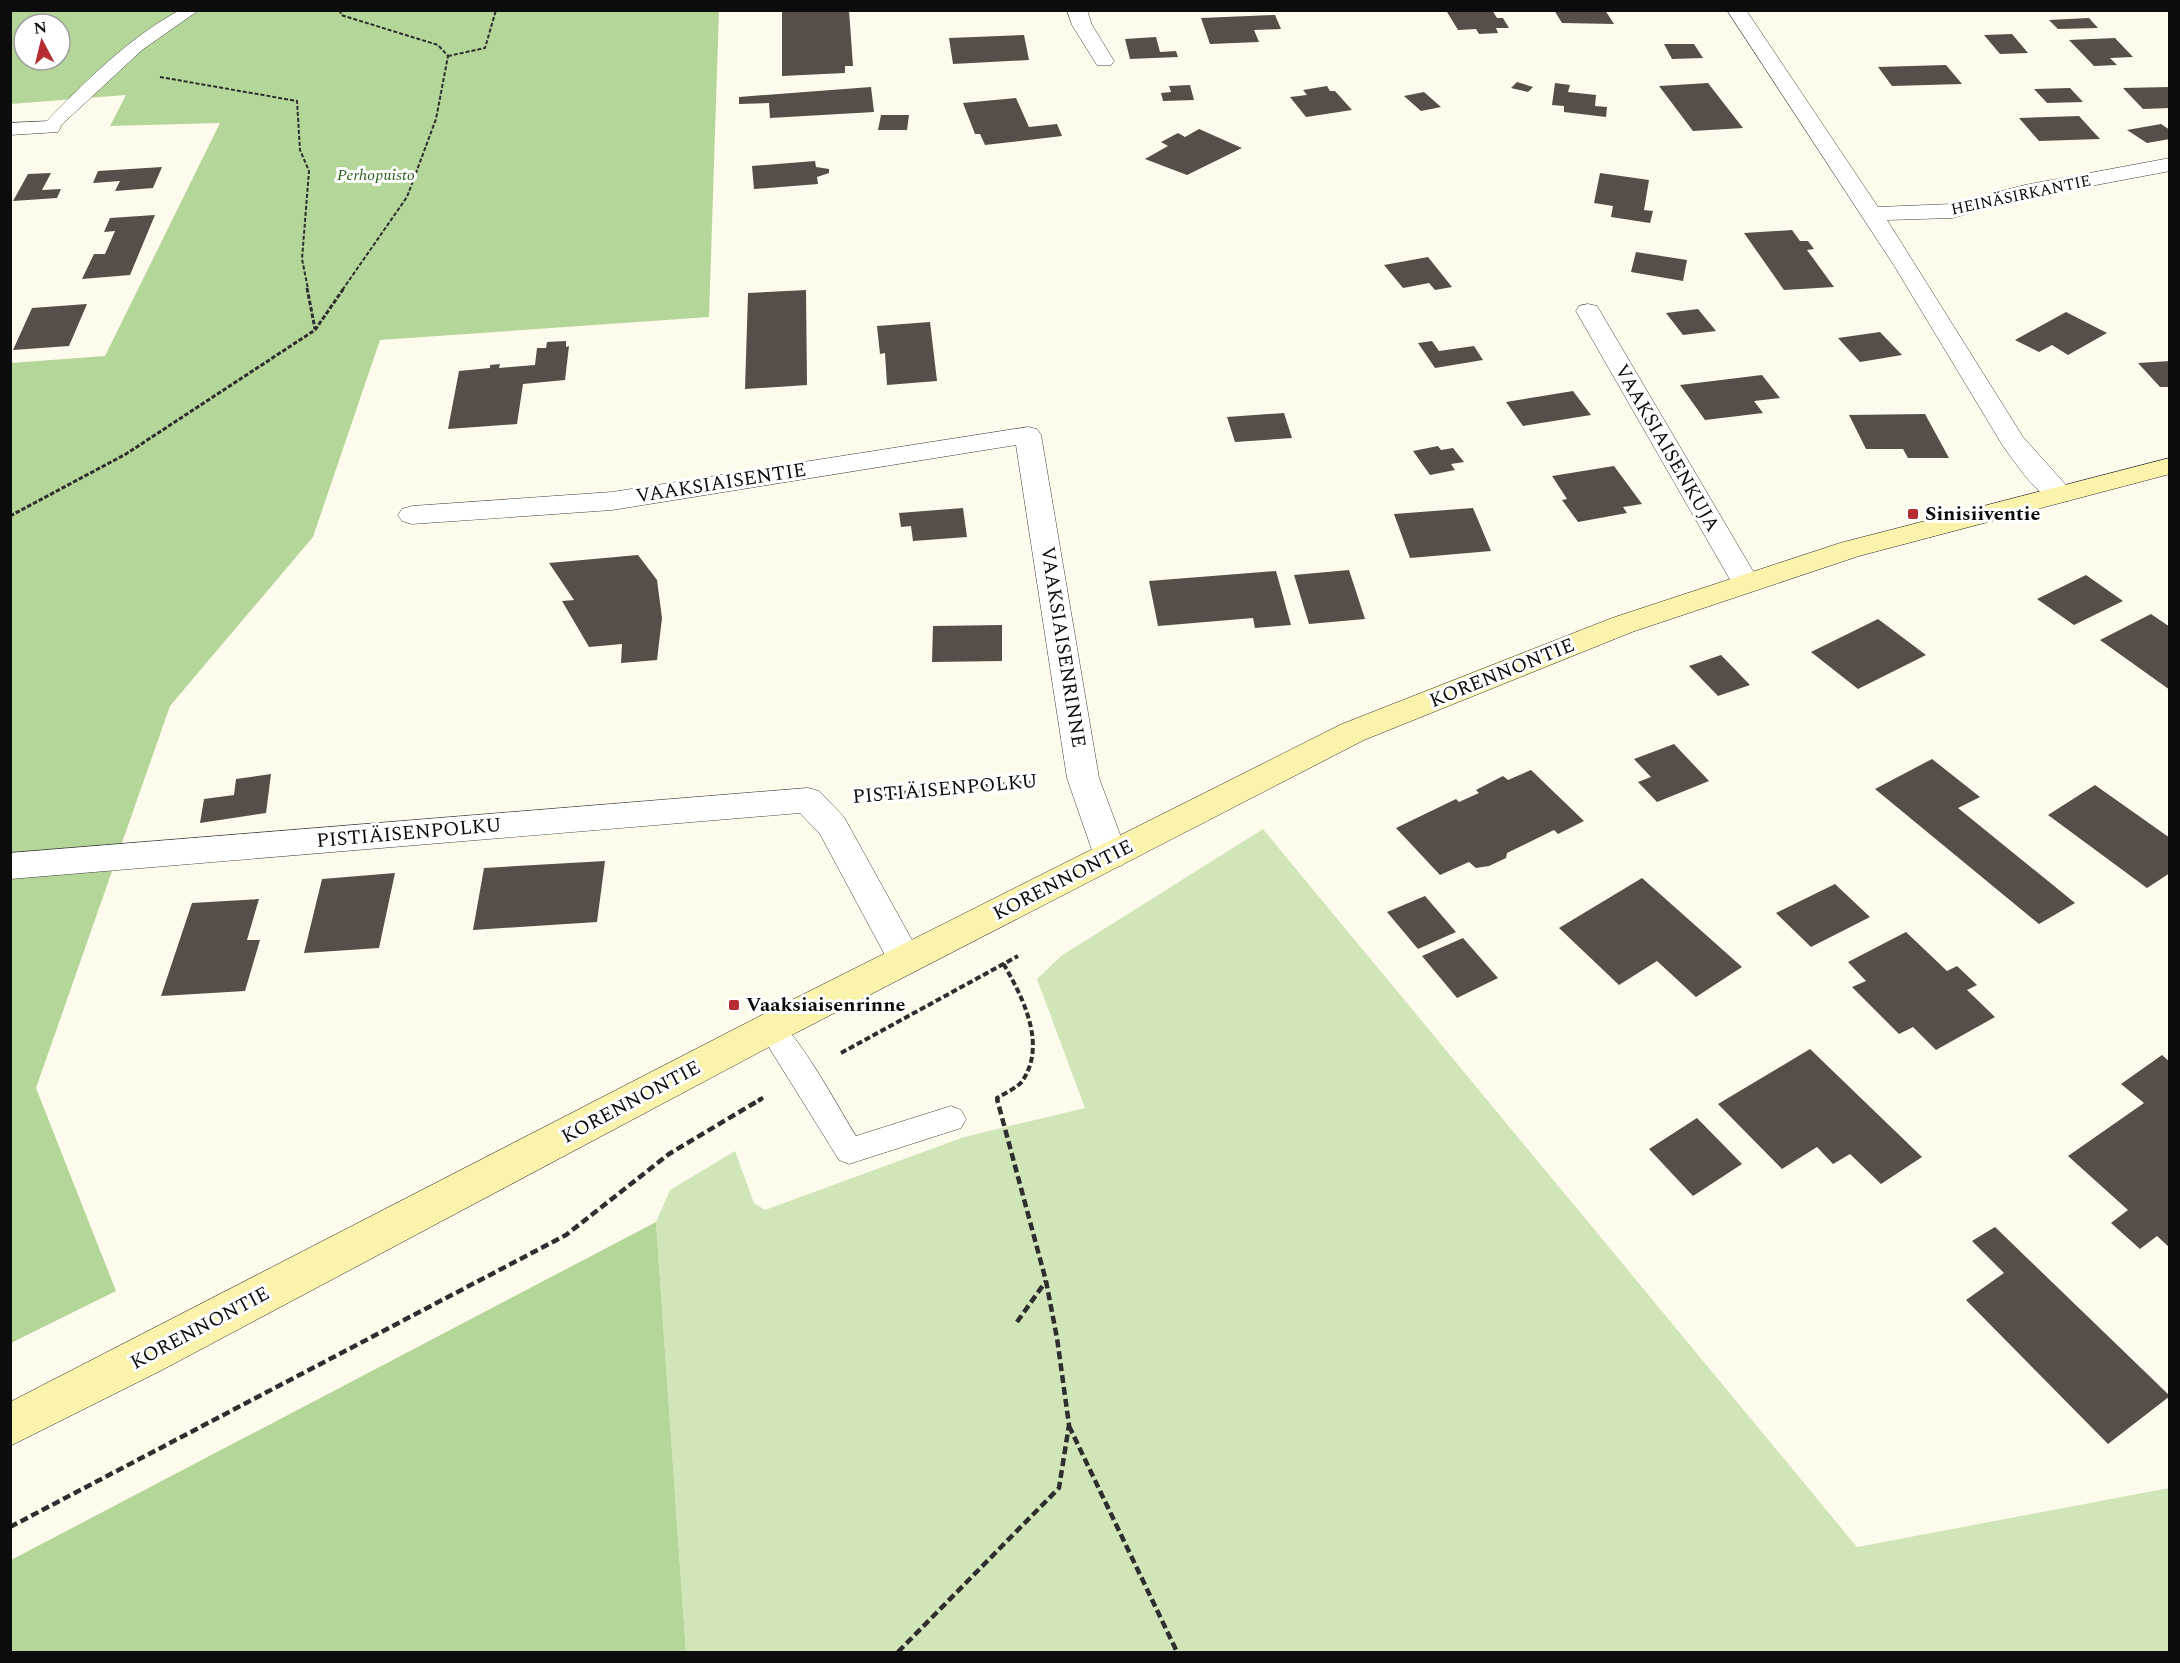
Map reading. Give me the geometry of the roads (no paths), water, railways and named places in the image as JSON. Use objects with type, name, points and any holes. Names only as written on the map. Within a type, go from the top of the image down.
[{"type":"street","points":[[1077,10],[1082,25],[1104,61]]},
{"type":"street","points":[[1736,10],[1907,267],[2012,441],[2031,465],[2060,494]]},
{"type":"street","points":[[10,129],[50,127]]},
{"type":"street","name":"HEINÄSIRKANTIE","points":[[1872,214],[1952,211],[2025,192],[2169,164]]},
{"type":"street","name":"VAAKSIAISENKUJA","points":[[1588,311],[1746,583]]},
{"type":"street","name":"VAAKSIAISENTIE","points":[[412,515],[612,501],[1028,435]]},
{"type":"street","name":"VAAKSIAISENRINNE","points":[[1028,435],[1050,557],[1083,778],[1111,856]]},
{"type":"street","name":"KORENNONTIE","points":[[10,1425],[147,1356],[771,1028],[1353,732],[1622,625],[1850,549],[2169,466]]},
{"type":"street","name":"PISTIÄISENPOLKU","points":[[10,866],[808,800],[832,826],[905,960]]},
{"type":"lane","points":[[50,127],[75,101],[171,20],[192,10]]},
{"type":"lane","points":[[771,1028],[803,1074],[849,1151],[951,1119]]},
{"type":"place","name":"Sinisiiventie","points":[[1913,514]]},
{"type":"place","name":"Vaaksiaisenrinne","points":[[734,1005]]},
{"type":"park label","name":"Perhopuisto","points":[[376,175]]}]
